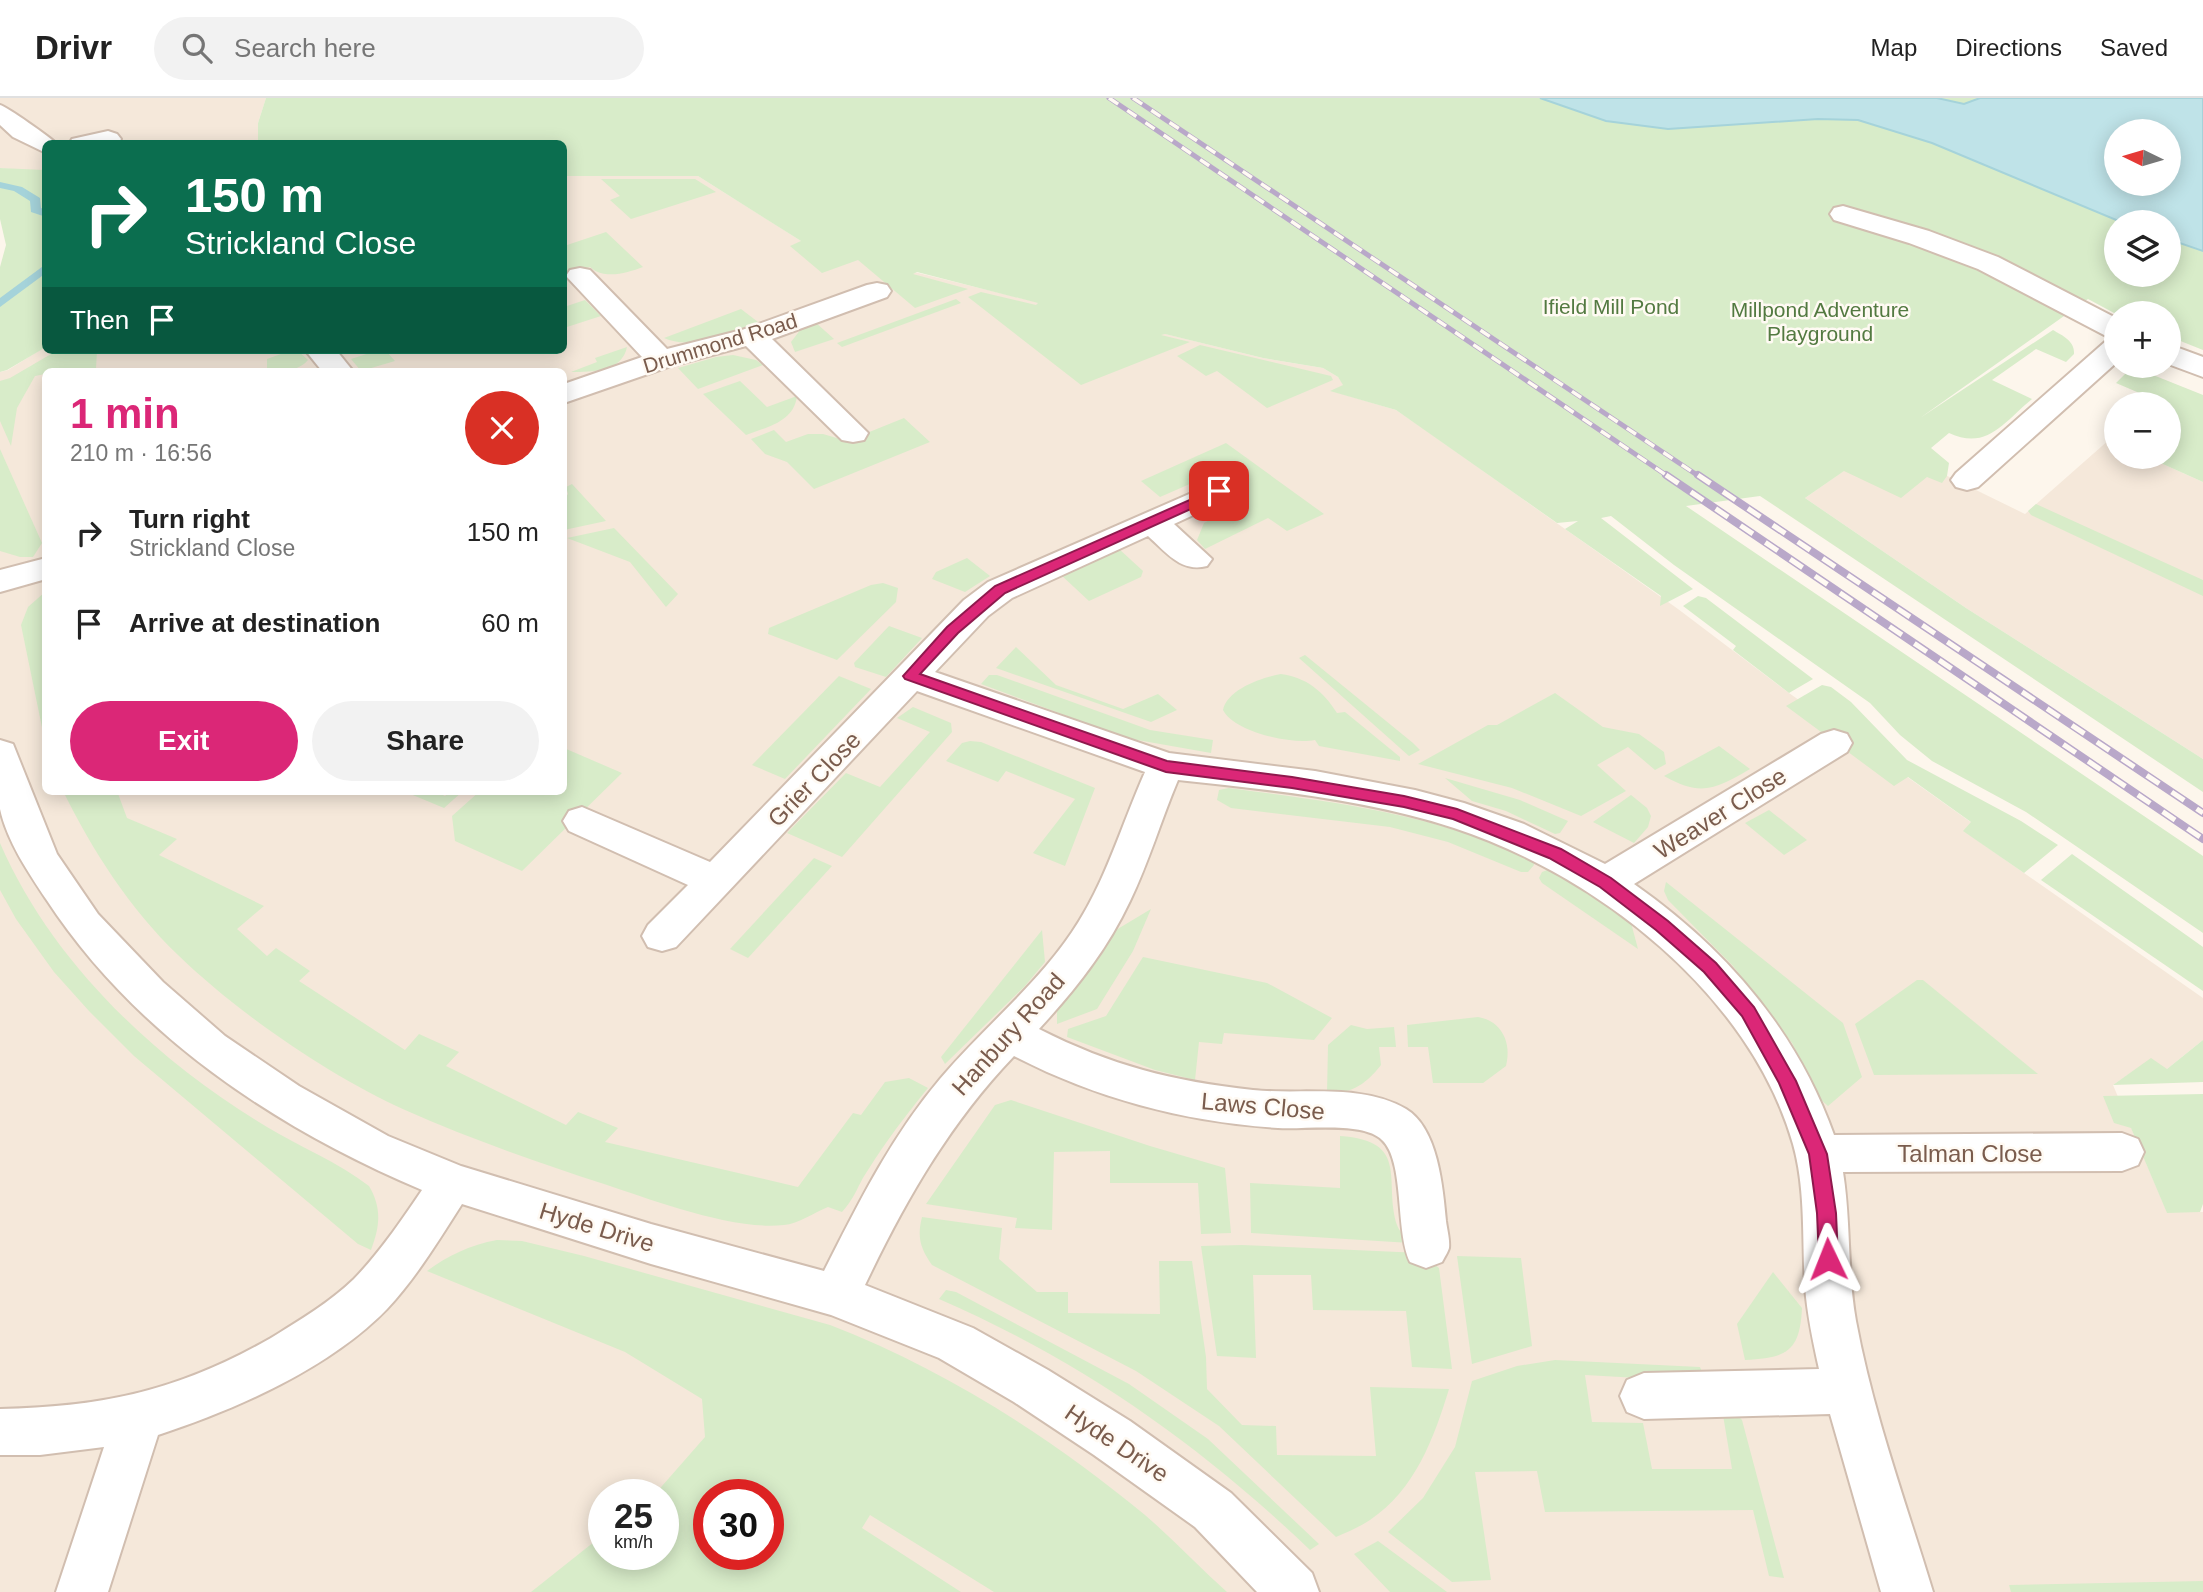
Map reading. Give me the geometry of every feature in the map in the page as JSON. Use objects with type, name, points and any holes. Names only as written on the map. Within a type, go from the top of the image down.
[{"type":"street","points":[[0,111],[22,132],[42,144]]},
{"type":"street","points":[[103,140],[108,139]]},
{"type":"street","points":[[1843,214],[1919,237],[1988,263],[2104,324]]},
{"type":"street","points":[[580,276],[660,360]]},
{"type":"street","name":"Drummond Road","points":[[567,393],[660,360],[752,336],[877,291]]},
{"type":"street","points":[[752,336],[853,433]]},
{"type":"street","points":[[323,354],[335,368]]},
{"type":"street","points":[[1967,480],[2104,358]]},
{"type":"street","points":[[2181,359],[2203,368]]},
{"type":"street","name":"Grier Close","points":[[662,936],[953,630],[1000,590],[1219,491]]},
{"type":"street","points":[[1152,522],[1195,559]]},
{"type":"street","points":[[0,581],[42,569]]},
{"type":"street","points":[[911,676],[1166,766],[1292,782],[1404,802],[1457,815],[1555,853],[1605,883],[1710,967],[1748,1012],[1787,1081],[1818,1154],[1826,1213],[1830,1304],[1848,1391],[1907,1592]]},
{"type":"street","name":"Weaver Close","points":[[1605,883],[1835,743]]},
{"type":"street","name":"Hyde Drive","points":[[0,753],[9,785],[40,859],[84,925],[148,993],[210,1048],[284,1099],[372,1149],[452,1182],[651,1244],[836,1295],[956,1343],[1031,1386],[1112,1438],[1213,1510],[1293,1592]]},
{"type":"street","name":"Hanbury Road","points":[[836,1295],[880,1206],[926,1129],[955,1092],[1052,989],[1103,915],[1128,864],[1150,801],[1166,766]]},
{"type":"street","points":[[582,821],[716,881]]},
{"type":"street","name":"Laws Close","points":[[1010,1034],[1084,1070],[1152,1092],[1215,1104],[1301,1112],[1357,1112],[1380,1117],[1397,1126],[1413,1150],[1426,1248]]},
{"type":"street","name":"Talman Close","points":[[1818,1154],[2122,1152]]},
{"type":"street","points":[[0,1432],[84,1428],[138,1419],[197,1401],[250,1377],[355,1308],[407,1252],[452,1182]]},
{"type":"street","points":[[1644,1396],[1848,1391]]},
{"type":"street","points":[[82,1592],[138,1419]]},
{"type":"shaded area","points":[[0,98],[266,98],[258,123],[258,140],[42,140],[42,170],[0,168]]},
{"type":"shaded area","points":[[567,176],[698,176],[809,246],[1263,358],[1323,368],[1338,377],[1344,385],[1332,391],[1396,410],[1421,427],[1678,609],[1789,693],[1972,823],[1964,831],[2203,998],[2203,1040],[2167,1069],[2132,1072],[2113,1085],[2167,1212],[2203,1212],[2203,1592],[0,1592],[0,372],[8,370],[42,349],[42,354],[567,354]]},
{"type":"shaded area","points":[[1882,444],[2025,514],[2104,444],[2104,469],[2174,469],[2203,482],[2203,759],[1966,608],[1805,498]]},
{"type":"green space","name":"Ifield Mill Pond","points":[[266,98],[2203,98],[2203,350],[2181,341],[2181,301],[2104,301],[2104,308],[2088,299],[1920,418],[2053,330],[2068,339],[2073,346],[2074,354],[2066,362],[2036,349],[1992,380],[2032,399],[2003,425],[1985,436],[1962,438],[1949,433],[1931,448],[1949,463],[1947,476],[1942,483],[1927,477],[1901,498],[1844,471],[1805,498],[1966,608],[2203,759],[2203,792],[1760,496],[1686,506],[2203,856],[2203,933],[2026,812],[1932,761],[1900,735],[1870,703],[1674,565],[1611,516],[1601,518],[1693,589],[1660,606],[1661,596],[1565,529],[1578,521],[1557,523],[1396,410],[1330,391],[1343,385],[1338,377],[1323,368],[1263,358],[1165,334],[1161,335],[1190,342],[1081,385],[968,297],[981,292],[1036,305],[1038,303],[917,272],[913,274],[968,289],[915,308],[858,260],[822,273],[790,246],[801,241],[698,176],[567,176],[567,140],[258,140],[258,123]]},
{"type":"green space","points":[[0,168],[42,170],[42,349],[0,372],[0,267],[6,245],[0,219]]},
{"type":"green space","points":[[601,179],[695,179],[716,192],[631,219],[610,200],[620,196]]},
{"type":"green space","points":[[606,232],[643,267],[609,274],[590,267],[567,274],[567,245]]},
{"type":"green space","points":[[956,299],[961,303],[842,347],[837,343]]},
{"type":"green space","points":[[585,300],[601,316],[567,327],[567,306]]},
{"type":"green space","points":[[741,309],[758,322],[699,341],[664,338]]},
{"type":"green space","points":[[815,322],[834,339],[795,352],[791,342],[801,329]]},
{"type":"green space","points":[[1200,345],[1331,376],[1333,380],[1267,408],[1217,371],[1206,376],[1177,356]]},
{"type":"green space","points":[[627,347],[624,355],[613,366],[597,371],[571,372],[597,362],[595,358]]},
{"type":"green space","points":[[51,354],[97,354],[96,368],[42,368],[42,375],[35,376],[17,408],[11,446],[0,421],[0,381]]},
{"type":"green space","points":[[281,354],[301,354],[308,360],[297,368],[267,368],[267,359]]},
{"type":"green space","points":[[367,354],[389,354],[395,361],[371,368],[358,368],[351,359]]},
{"type":"green space","points":[[733,355],[756,360],[763,365],[698,389],[678,368],[716,357]]},
{"type":"green space","points":[[2121,378],[2160,378],[2203,395],[2203,482],[2174,469],[2181,469],[2181,392],[2137,392],[2116,383]]},
{"type":"green space","points":[[740,381],[767,407],[797,396],[795,405],[785,418],[746,435],[703,394]]},
{"type":"green space","points":[[904,418],[930,442],[814,489],[787,462],[765,454],[751,439],[774,430],[786,442],[808,434],[823,434],[847,441]]},
{"type":"green space","points":[[1226,443],[1324,514],[1287,531],[1268,518],[1205,549],[1197,540],[1204,523],[1249,499],[1215,473],[1160,497],[1141,481]]},
{"type":"green space","points":[[0,449],[42,543],[33,557],[20,557],[0,551]]},
{"type":"green space","points":[[572,484],[606,521],[567,529],[567,486]]},
{"type":"green space","points":[[2036,504],[2203,580],[2203,596],[2031,515],[2028,511]]},
{"type":"green space","points":[[614,528],[678,594],[666,607],[630,562],[567,538]]},
{"type":"green space","points":[[1119,549],[1143,571],[1141,577],[1089,601],[1060,574]]},
{"type":"green space","points":[[967,558],[990,576],[965,592],[932,579],[936,572]]},
{"type":"green space","points":[[883,583],[898,588],[896,602],[837,660],[768,634],[769,628],[871,585]]},
{"type":"green space","points":[[42,595],[42,727],[21,625],[28,607]]},
{"type":"green space","points":[[1698,596],[1706,598],[1813,679],[1789,693],[1733,650],[1736,646],[1683,606]]},
{"type":"green space","points":[[889,626],[922,638],[886,677],[855,667],[854,663]]},
{"type":"green space","points":[[1016,647],[1056,685],[1123,709],[1158,694],[1177,710],[1151,722],[996,668]]},
{"type":"green space","points":[[1305,655],[1420,750],[1409,756],[1299,658]]},
{"type":"green space","points":[[1281,674],[1298,678],[1314,687],[1337,713],[1345,712],[1400,757],[1400,761],[1319,746],[1315,740],[1292,741],[1265,735],[1239,725],[1223,710],[1238,690],[1256,681]]},
{"type":"green space","points":[[989,675],[997,675],[1150,730],[1213,740],[1211,753],[1126,738],[981,684]]},
{"type":"green space","points":[[839,676],[871,689],[785,779],[752,765]]},
{"type":"green space","points":[[1822,685],[1831,687],[1851,702],[1907,760],[2021,821],[2058,845],[2024,873],[1963,831],[1971,822],[1908,777],[1894,786],[1786,706]]},
{"type":"green space","points":[[1555,693],[1603,727],[1639,734],[1664,752],[1666,764],[1655,770],[1628,747],[1597,765],[1626,791],[1581,816],[1512,788],[1418,764],[1488,725],[1497,725]]},
{"type":"green space","points":[[913,707],[951,723],[952,732],[842,857],[787,833],[846,773],[880,787],[930,732],[897,718]]},
{"type":"green space","points":[[981,742],[1095,788],[1065,866],[1033,853],[1075,799],[1006,771],[998,782],[946,761],[962,743]]},
{"type":"green space","points":[[1719,746],[1750,769],[1718,786],[1708,788],[1688,787],[1664,776]]},
{"type":"green space","points":[[567,749],[622,773],[522,871],[455,841],[452,816],[476,795],[567,795]]},
{"type":"green space","points":[[1445,778],[1520,800],[1568,821],[1560,833],[1555,834],[1506,811],[1472,801]]},
{"type":"green space","points":[[1229,788],[1347,805],[1420,820],[1495,843],[1533,859],[1534,865],[1528,872],[1521,872],[1448,842],[1390,827],[1231,808],[1217,800],[1219,790]]},
{"type":"green space","points":[[65,795],[118,795],[127,818],[177,839],[159,855],[264,906],[237,929],[267,956],[276,948],[310,971],[299,981],[405,1050],[419,1034],[459,1052],[446,1066],[566,1125],[578,1112],[618,1128],[605,1142],[798,1187],[853,1113],[861,1115],[885,1082],[909,1078],[928,1088],[882,1149],[842,1212],[828,1207],[789,1224],[764,1226],[718,1219],[669,1206],[454,1131],[376,1096],[315,1061],[256,1021],[178,955],[128,898],[86,835]]},
{"type":"green space","points":[[413,795],[459,795],[444,808]]},
{"type":"green space","points":[[1631,795],[1647,808],[1651,816],[1648,827],[1634,843],[1593,822]]},
{"type":"green space","points":[[1769,810],[1807,840],[1784,855],[1745,823]]},
{"type":"green space","points":[[0,843],[22,887],[48,929],[78,968],[148,1040],[226,1101],[267,1127],[345,1169],[369,1186],[378,1210],[371,1250],[358,1244],[134,1056],[89,1011],[54,972],[16,919],[0,890]]},
{"type":"green space","points":[[2072,854],[2203,947],[2203,991],[2041,880]]},
{"type":"green space","points":[[814,858],[832,866],[748,958],[730,949]]},
{"type":"green space","points":[[1550,869],[1630,919],[1638,949],[1542,883],[1539,878],[1542,872]]},
{"type":"green space","points":[[1666,882],[1843,1023],[1862,1077],[1828,1106],[1821,1100],[1792,1043],[1733,966],[1668,900],[1664,891]]},
{"type":"green space","points":[[1151,909],[1133,951],[1097,1009],[1057,1024],[1057,1009],[1102,954],[1116,930]]},
{"type":"green space","points":[[1042,930],[1045,962],[1025,986],[945,1064],[941,1057]]},
{"type":"green space","points":[[1143,957],[1267,983],[1332,1018],[1314,1040],[1224,1033],[1222,1044],[1199,1042],[1195,1080],[1155,1070],[1067,1037],[1068,1029],[1106,1016]]},
{"type":"green space","points":[[1917,980],[1923,980],[2038,1074],[1874,1075],[1855,1024]]},
{"type":"green space","points":[[1478,1017],[1493,1023],[1503,1034],[1508,1049],[1506,1066],[1483,1083],[1433,1083],[1428,1047],[1408,1047],[1407,1025]]},
{"type":"green space","points":[[1351,1025],[1367,1029],[1394,1027],[1396,1047],[1379,1047],[1381,1065],[1364,1082],[1351,1090],[1327,1093],[1328,1045]]},
{"type":"green space","points":[[2203,1040],[2203,1082],[2113,1085],[2151,1058],[2167,1069]]},
{"type":"green space","points":[[2203,1094],[2203,1204],[2200,1212],[2167,1213],[2131,1128],[2114,1123],[2103,1096]]},
{"type":"green space","points":[[1011,1100],[1225,1168],[1231,1233],[1201,1234],[1198,1183],[1110,1183],[1110,1151],[1054,1152],[1052,1230],[1015,1228],[1017,1218],[926,1204],[995,1105]]},
{"type":"green space","points":[[1340,1136],[1362,1139],[1377,1146],[1386,1155],[1390,1166],[1397,1225],[1410,1243],[1251,1233],[1250,1183],[1340,1188]]},
{"type":"green space","points":[[922,1217],[1002,1228],[999,1259],[1037,1292],[1068,1292],[1068,1313],[1160,1314],[1159,1261],[1192,1261],[1206,1357],[1207,1389],[1242,1425],[1276,1426],[1277,1455],[1376,1456],[1370,1387],[1449,1389],[1421,1462],[1386,1508],[1366,1523],[1336,1537],[1219,1426],[1136,1371],[932,1265],[921,1242]]},
{"type":"green space","points":[[497,1240],[522,1241],[584,1256],[830,1325],[914,1362],[995,1407],[1109,1486],[1145,1515],[1227,1592],[994,1592],[870,1515],[862,1528],[961,1592],[531,1592],[588,1547],[588,1570],[679,1570],[679,1479],[668,1479],[705,1437],[702,1399],[625,1352],[427,1271],[460,1251]]},
{"type":"green space","points":[[1242,1245],[1421,1253],[1439,1268],[1452,1369],[1412,1367],[1406,1311],[1313,1310],[1311,1275],[1253,1275],[1256,1358],[1217,1356],[1201,1246]]},
{"type":"green space","points":[[1457,1256],[1521,1258],[1532,1346],[1472,1364]]},
{"type":"green space","points":[[1773,1272],[1802,1308],[1798,1334],[1794,1343],[1781,1354],[1745,1360],[1737,1324]]},
{"type":"green space","points":[[946,1290],[956,1292],[1129,1384],[1208,1439],[1319,1544],[1310,1550],[1225,1474],[1181,1440],[1089,1377],[991,1323],[939,1299]]},
{"type":"green space","points":[[1555,1360],[1700,1367],[1703,1374],[1692,1381],[1585,1375],[1592,1422],[1643,1423],[1652,1469],[1732,1469],[1723,1415],[1736,1414],[1742,1420],[1784,1578],[1769,1576],[1753,1510],[1545,1512],[1537,1471],[1475,1472],[1491,1580],[1452,1582],[1388,1532],[1423,1498],[1455,1447],[1472,1381],[1517,1366]]},
{"type":"green space","points":[[1378,1541],[1447,1592],[1390,1592],[1354,1554]]},
{"type":"green space","points":[[2203,1581],[2203,1592],[2011,1592],[2009,1585]]},
{"type":"water","points":[[1540,98],[1937,98],[1964,104],[1980,98],[2203,98],[2203,251],[2181,243],[2181,210],[2104,210],[2104,215],[1932,143],[1858,120],[1818,119],[1668,129],[1606,121]]},
{"type":"waterway","points":[[0,185],[18,189],[36,200],[35,210],[42,213]]},
{"type":"waterway","points":[[0,304],[42,270]]},
{"type":"railway","points":[[1109,98],[1669,477]]},
{"type":"railway","points":[[1133,98],[1700,477]]},
{"type":"railway","points":[[1666,475],[2203,839]]},
{"type":"railway","points":[[1698,475],[2203,813]]},
{"type":"route","points":[[1219,491],[1000,590],[975,608],[911,676],[1166,766],[1292,782],[1404,802],[1457,815],[1555,853],[1605,883],[1710,967],[1748,1012],[1787,1081],[1818,1154],[1826,1213],[1828,1259]]},
{"type":"park label","name":"Millpond Adventure Playground","points":[[1820,321]]}]
